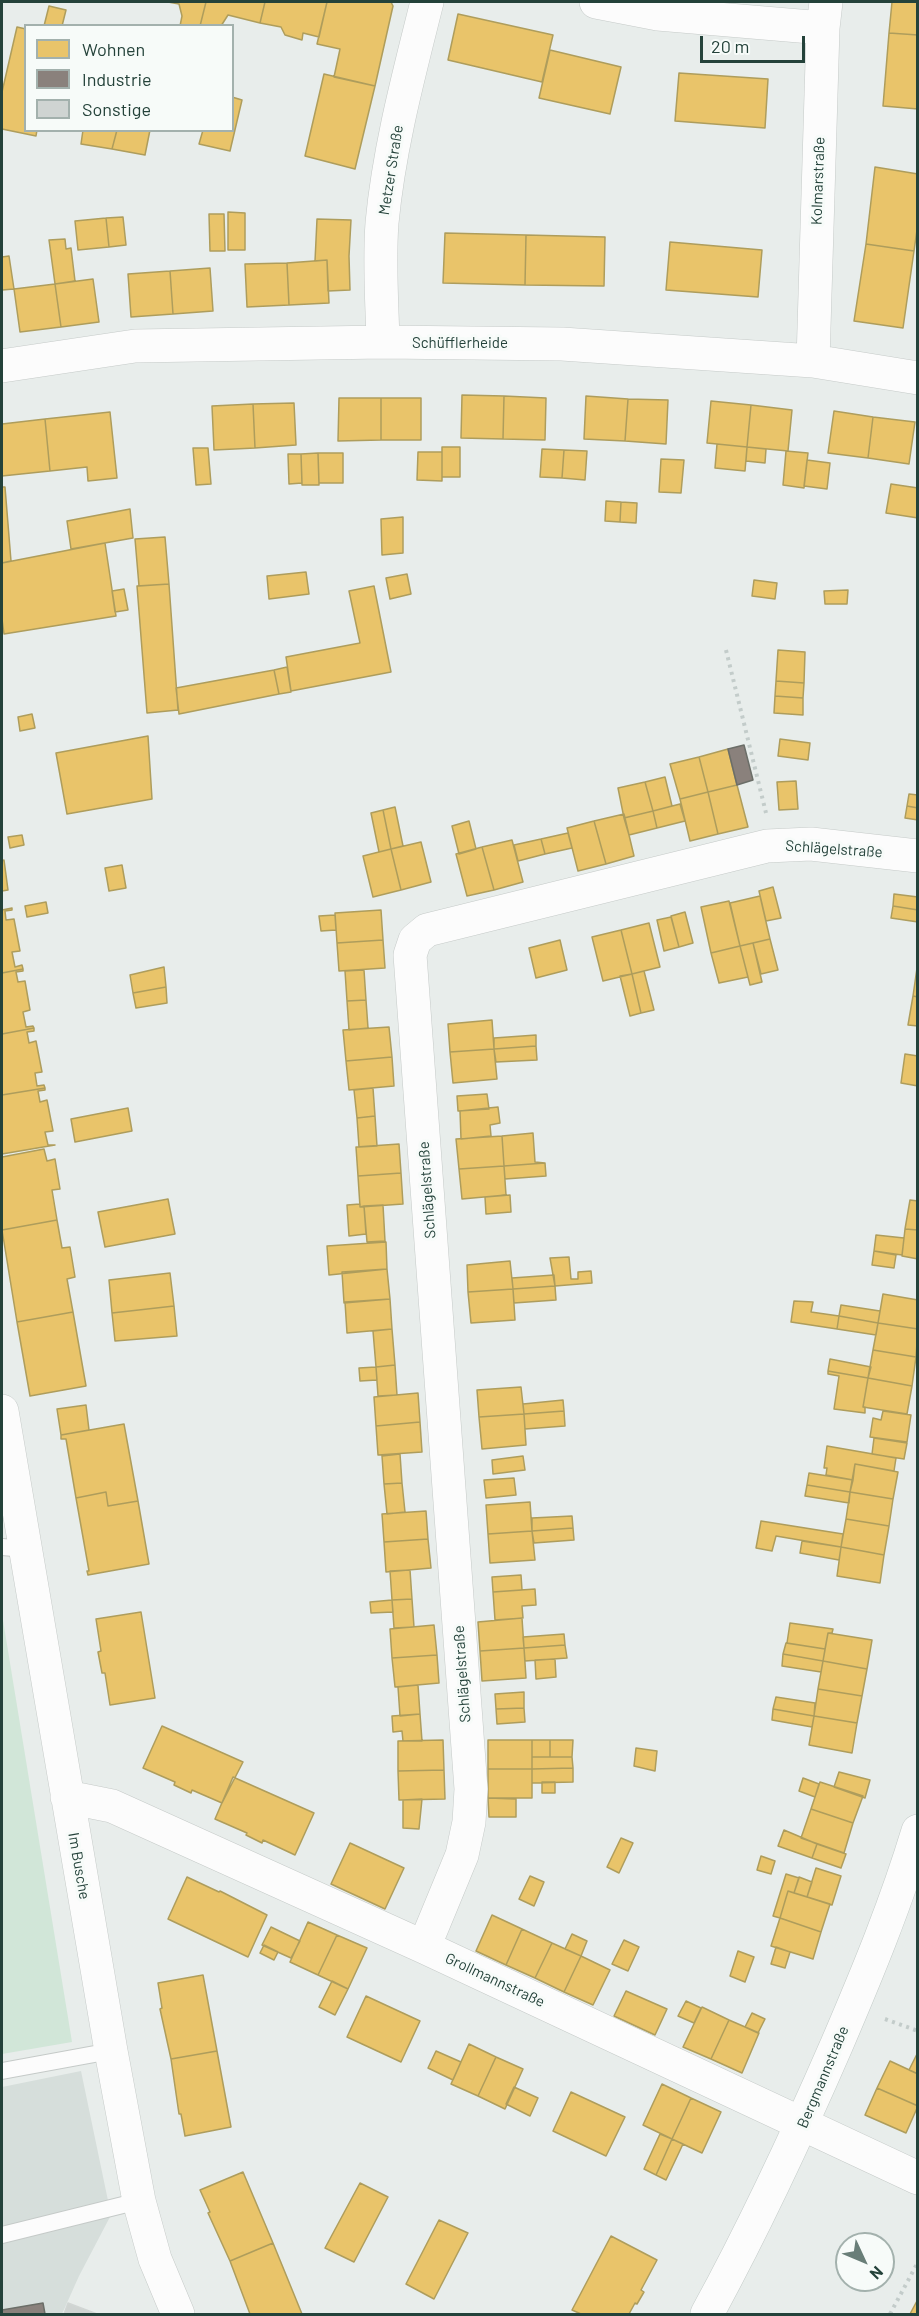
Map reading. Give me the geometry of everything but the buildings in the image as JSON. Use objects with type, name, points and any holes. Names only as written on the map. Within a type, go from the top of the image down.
[{"type":"street","name":"Metzer Straße","points":[[382,342],[380,250],[382,221],[392,149],[427,2]]},
{"type":"street","points":[[596,2],[658,14],[825,15]]},
{"type":"street","name":"Kolmarstraße","points":[[813,361],[825,15]]},
{"type":"street","name":"Schüfflerheide","points":[[2,366],[135,345],[382,342],[562,344],[813,361],[918,378]]},
{"type":"street","name":"Schlägelstraße","points":[[424,1947],[462,1855],[469,1822],[471,1789],[410,955],[415,940],[428,930],[774,846],[811,844],[918,856]]},
{"type":"street","name":"Im Busche","points":[[2,1411],[14,1548],[67,1797],[139,2201],[155,2259],[178,2314]]},
{"type":"street","name":"Grollmannstraße","points":[[67,1797],[112,1806],[424,1947],[918,2178]]},
{"type":"street","name":"Bergmannstraße","points":[[707,2314],[759,2218],[803,2124],[874,1959],[905,1875],[918,1831]]},
{"type":"lane","points":[[2,2071],[111,2051]]},
{"type":"lane","points":[[2,2235],[139,2201]]},
{"type":"path","points":[[726,650],[774,846]]},
{"type":"path","points":[[890,2314],[918,2262]]},
{"type":"shaded area","points":[[81,2071],[111,2215],[62,2314],[2,2314],[2,2087]]},
{"type":"green space","points":[[2,1614],[72,2042],[2,2054]]}]
